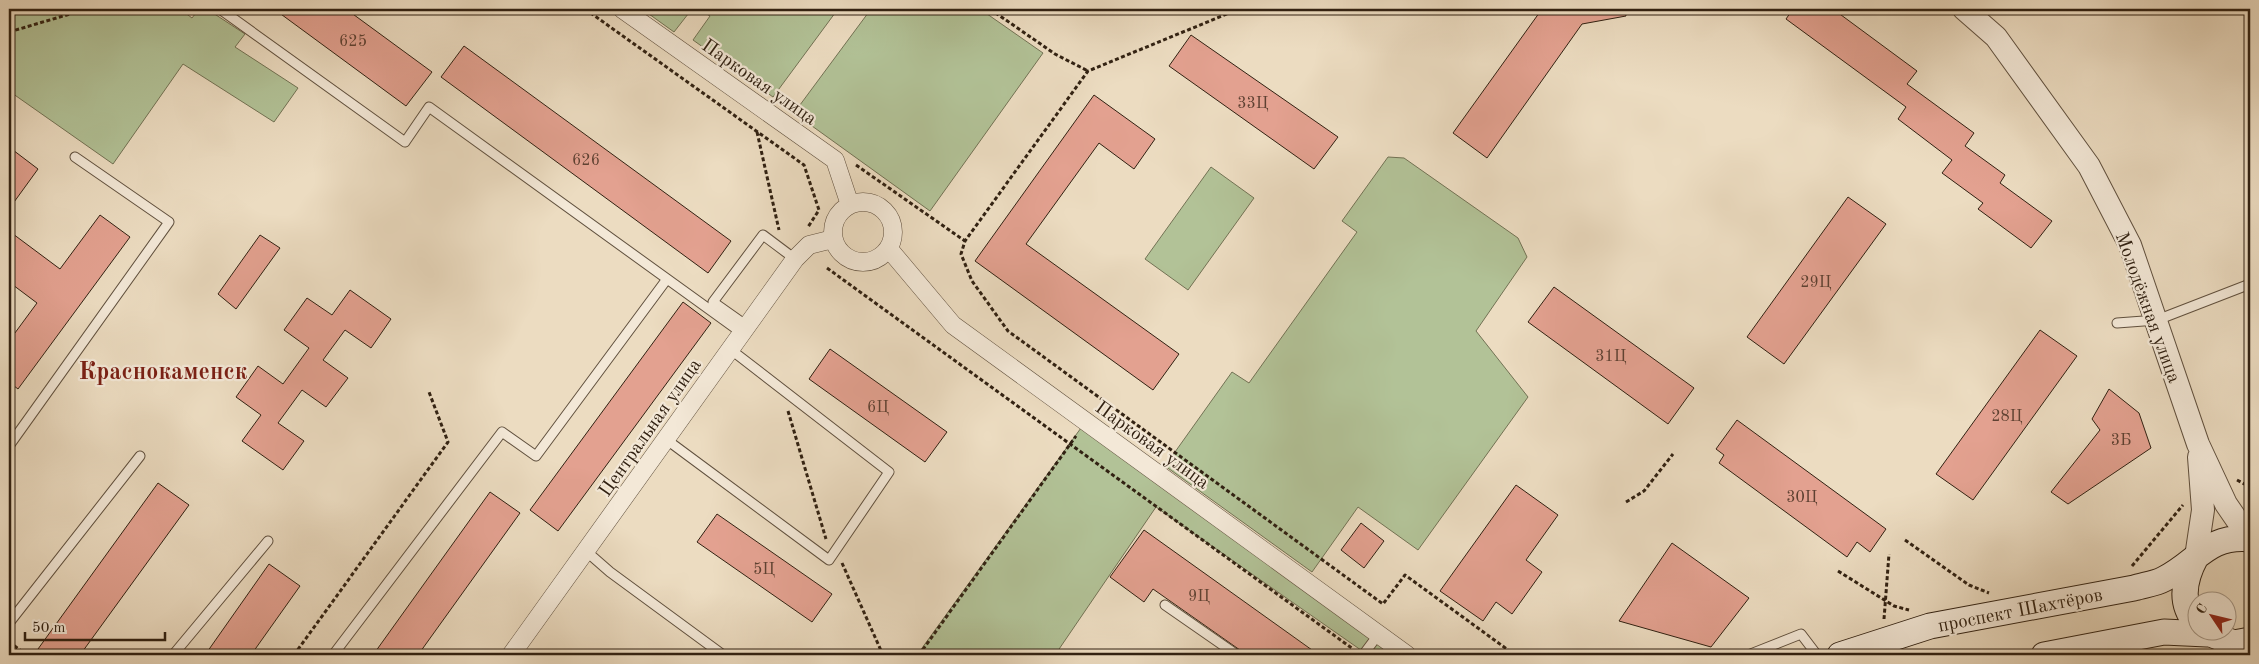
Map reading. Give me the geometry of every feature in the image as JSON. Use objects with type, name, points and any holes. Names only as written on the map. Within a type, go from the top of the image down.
[{"type":"main road","name":"проспект Шахтёров","points":[[1840,655],[1930,626],[2141,586],[2163,580],[2216,542],[2231,538],[2250,539]]},
{"type":"main road","points":[[2186,600],[2184,589],[2188,572],[2196,557]]},
{"type":"main road","points":[[2044,655],[2164,632],[2186,631]]},
{"type":"main road","points":[[2232,642],[2250,640]]},
{"type":"street","name":"Парковая улица","points":[[622,9],[835,160],[850,205]]},
{"type":"street","name":"Молодёжная улица","points":[[1964,9],[1996,37],[2089,166],[2130,245],[2198,444],[2226,504],[2250,539]]},
{"type":"street","points":[[861,202],[873,204],[883,209],[890,218],[893,229],[889,249],[873,261],[856,262],[841,254],[833,239],[835,219],[842,210],[850,205],[861,202]]},
{"type":"street","name":"Центральная улица","points":[[511,655],[795,259],[810,245],[833,239]]},
{"type":"street","name":"Парковая улица","points":[[889,249],[953,325],[1407,655]]},
{"type":"street","name":"Молодёжная улица","points":[[2196,557],[2203,510],[2198,444]]},
{"type":"street","points":[[2215,642],[2227,655]]},
{"type":"lane","points":[[220,9],[405,142],[429,107],[667,279],[744,329]]},
{"type":"lane","points":[[9,446],[169,222],[75,157]]},
{"type":"lane","points":[[744,329],[714,302],[757,242],[763,235],[795,259]]},
{"type":"lane","points":[[333,655],[502,432],[536,456],[667,279]]},
{"type":"lane","points":[[2117,323],[2157,320],[2250,284]]},
{"type":"lane","points":[[667,440],[829,560],[889,472],[730,349]]},
{"type":"lane","points":[[9,623],[140,456]]},
{"type":"lane","points":[[173,655],[268,541]]},
{"type":"lane","points":[[586,551],[610,572],[723,655]]},
{"type":"lane","points":[[1165,605],[1237,655]]},
{"type":"lane","points":[[1362,655],[1378,634]]},
{"type":"lane","points":[[1748,655],[1800,634],[1818,655]]},
{"type":"path","points":[[9,32],[87,9]]},
{"type":"path","points":[[585,9],[804,165],[819,210],[806,232]]},
{"type":"path","points":[[990,9],[1055,54],[1088,71]]},
{"type":"path","points":[[1239,9],[1088,71],[965,240],[961,254],[972,281],[1008,331],[1383,604],[1405,575],[1514,655]]},
{"type":"path","points":[[757,132],[779,231],[787,234]]},
{"type":"path","points":[[827,268],[1362,655]]},
{"type":"path","points":[[294,655],[448,442],[429,392]]},
{"type":"path","points":[[787,408],[826,538],[847,570],[883,655]]},
{"type":"path","points":[[919,655],[1086,421]]},
{"type":"path","points":[[1626,502],[1644,491],[1673,454]]},
{"type":"path","points":[[1905,540],[1969,585],[1995,596]]},
{"type":"path","points":[[1884,625],[1889,554]]},
{"type":"path","points":[[1838,571],[1885,600],[1915,612]]},
{"type":"path","points":[[9,642],[27,655]]},
{"type":"green space","points":[[9,9],[180,9],[192,18],[199,9],[207,9],[245,34],[235,47],[298,88],[274,122],[183,64],[113,164],[9,91]]},
{"type":"green space","points":[[642,9],[692,9],[674,32]]},
{"type":"green space","points":[[698,9],[838,9],[773,97],[693,40],[710,16]]},
{"type":"green space","points":[[871,9],[898,9],[903,12],[906,9],[980,9],[1043,53],[930,211],[794,113]]},
{"type":"green space","points":[[1388,157],[1404,158],[1518,238],[1527,257],[1476,331],[1528,397],[1418,550],[1358,507],[1312,572],[1165,466],[1232,372],[1249,383],[1357,232],[1342,221]]},
{"type":"green space","points":[[1211,167],[1254,198],[1188,290],[1145,259]]},
{"type":"green space","points":[[1086,421],[1409,655],[1368,655],[1156,507],[1055,655],[917,655]]},
{"type":"building","points":[[274,9],[346,9],[432,72],[406,106]]},
{"type":"building","points":[[1542,9],[1625,9],[1626,16],[1582,24],[1487,158],[1453,133]]},
{"type":"building","points":[[1793,9],[1833,9],[1917,71],[1907,84],[1974,133],[1965,146],[2005,175],[2000,183],[2052,221],[2031,248],[1978,209],[1983,203],[1942,173],[1952,160],[1898,119],[1906,107],[1786,19]]},
{"type":"building","points":[[1191,35],[1338,137],[1314,169],[1169,66]]},
{"type":"building","points":[[464,46],[731,241],[708,273],[441,77]]},
{"type":"building","points":[[1094,95],[1155,139],[1134,169],[1099,143],[1026,244],[1179,354],[1153,390],[975,261]]},
{"type":"building","points":[[9,147],[38,169],[9,209]]},
{"type":"building","points":[[1848,197],[1886,224],[1784,364],[1747,337]]},
{"type":"building","points":[[100,215],[130,237],[18,389],[9,382],[9,341],[37,303],[9,282],[9,231],[60,269]]},
{"type":"building","points":[[260,235],[280,248],[236,309],[218,294]]},
{"type":"building","points":[[1554,287],[1694,388],[1668,424],[1528,322]]},
{"type":"building","points":[[350,290],[391,319],[371,348],[345,330],[323,360],[348,378],[326,407],[302,390],[278,423],[304,441],[283,470],[242,441],[261,415],[236,397],[258,366],[283,384],[309,348],[284,330],[307,298],[332,315]]},
{"type":"building","points":[[683,302],[711,323],[558,531],[530,510]]},
{"type":"building","points":[[2040,330],[2077,356],[1973,500],[1936,474]]},
{"type":"building","points":[[830,349],[947,432],[925,462],[809,379]]},
{"type":"building","points":[[2109,389],[2139,413],[2151,448],[2068,504],[2051,492],[2100,430],[2092,419]]},
{"type":"building","points":[[1737,420],[1886,529],[1870,552],[1857,542],[1847,557],[1719,463],[1724,455],[1716,449]]},
{"type":"building","points":[[158,483],[189,505],[80,655],[46,655],[38,649]]},
{"type":"building","points":[[1516,485],[1558,515],[1526,560],[1542,572],[1512,614],[1496,602],[1483,621],[1440,591]]},
{"type":"building","points":[[490,492],[520,513],[418,655],[373,655]]},
{"type":"building","points":[[717,514],[832,594],[812,622],[697,542]]},
{"type":"building","points":[[1361,523],[1384,541],[1364,568],[1341,550]]},
{"type":"building","points":[[1144,530],[1319,655],[1247,655],[1153,589],[1144,602],[1110,577]]},
{"type":"building","points":[[1672,543],[1749,598],[1711,647],[1619,621]]},
{"type":"building","points":[[269,564],[300,586],[251,655],[205,655]]},
{"type":"district","name":"Краснокаменск","points":[[163,371]]}]
